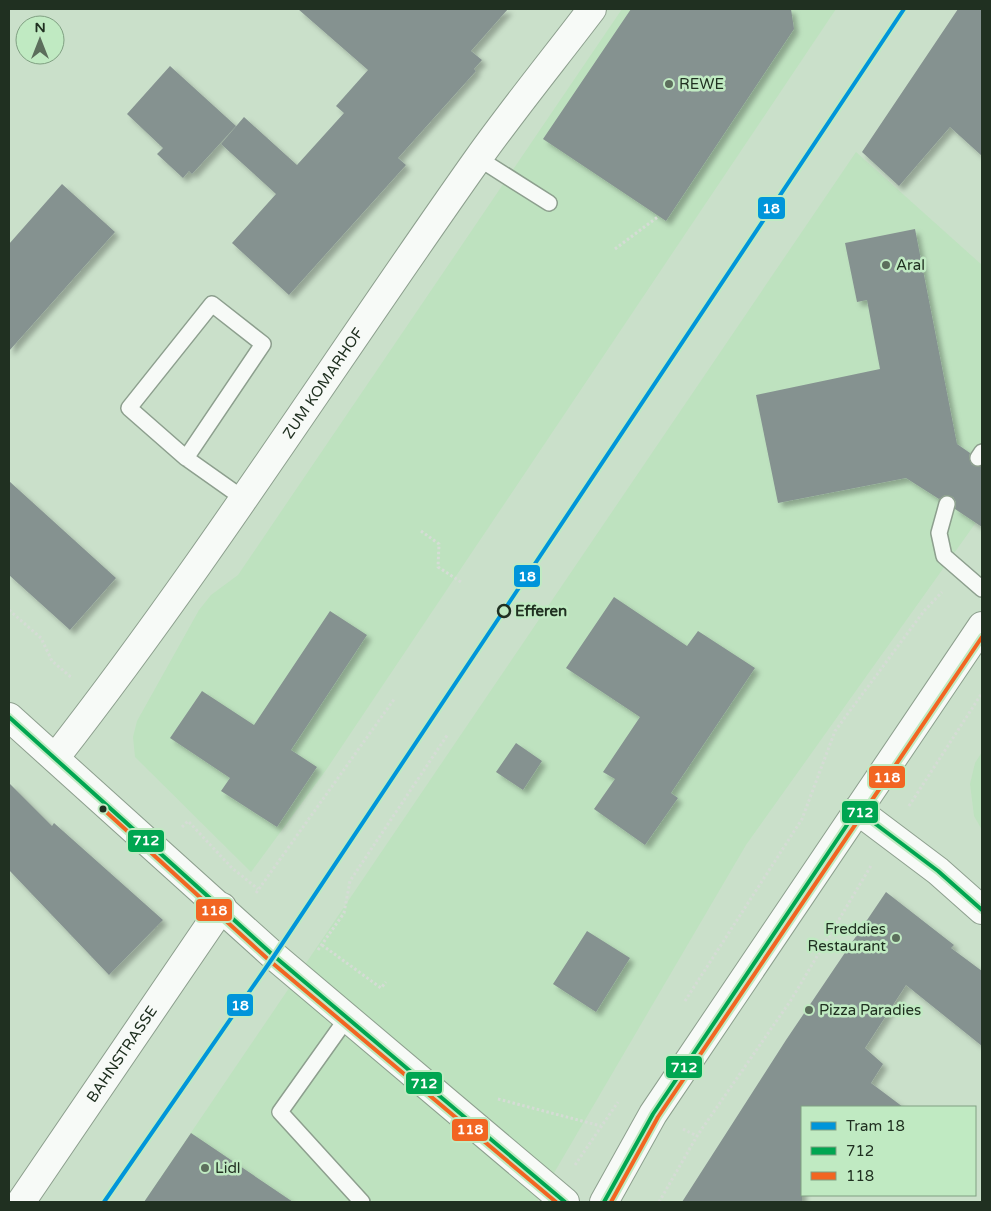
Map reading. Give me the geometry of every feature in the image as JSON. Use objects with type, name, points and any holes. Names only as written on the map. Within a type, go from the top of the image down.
[{"type":"street","name":"ZUM KOMARHOF","points":[[55,758],[100,700],[244,500],[478,158],[592,9]]},
{"type":"street","points":[[604,1202],[653,1114],[982,626]]},
{"type":"street","points":[[9,717],[222,907],[274,956],[560,1199]]},
{"type":"street","points":[[857,810],[938,872],[982,910]]},
{"type":"street","name":"BAHNSTRASSE","points":[[21,1202],[222,907]]},
{"type":"lane","points":[[478,158],[549,203]]},
{"type":"lane","points":[[186,458],[262,344],[212,304],[129,408],[186,458],[244,500]]},
{"type":"lane","points":[[947,504],[939,533],[944,556],[982,589]]},
{"type":"lane","points":[[347,1018],[280,1112],[362,1202]]},
{"type":"path","points":[[615,249],[659,216]]},
{"type":"path","points":[[421,532],[439,544],[438,567],[461,582]]},
{"type":"path","points":[[683,1002],[802,819],[835,730],[924,611],[962,572]]},
{"type":"path","points":[[9,610],[41,638],[52,661],[100,700]]},
{"type":"path","points":[[659,1202],[697,1136],[791,1000],[890,834],[982,693]]},
{"type":"path","points":[[188,821],[232,868],[258,889],[395,698]]},
{"type":"path","points":[[386,982],[381,988],[322,945],[344,913],[350,881],[448,734]]},
{"type":"path","points":[[491,1097],[539,1108],[601,1126]]},
{"type":"path","points":[[560,1199],[601,1126],[620,1097]]},
{"type":"shaded area","points":[[622,9],[836,9],[326,770],[251,872],[135,757],[133,737],[137,721],[199,610],[211,595],[238,575]]},
{"type":"shaded area","points":[[856,152],[982,265],[982,514],[746,845],[537,1202],[144,1202]]},
{"type":"shaded area","points":[[982,752],[982,830],[974,816],[970,784],[975,763]]},
{"type":"building","points":[[298,9],[508,9],[471,51],[482,60],[474,69],[476,71],[398,158],[406,165],[289,295],[232,243],[276,194],[221,144],[244,117],[297,165],[344,113],[336,106],[368,70]]},
{"type":"building","name":"REWE","points":[[631,9],[791,9],[794,29],[666,221],[543,139]]},
{"type":"building","points":[[958,9],[982,9],[982,156],[950,127],[899,186],[862,152]]},
{"type":"building","points":[[170,66],[236,126],[192,174],[189,171],[183,178],[157,154],[163,148],[127,114]]},
{"type":"building","points":[[62,184],[115,232],[9,351],[9,244]]},
{"type":"building","points":[[915,229],[957,444],[970,453],[969,458],[972,465],[982,466],[982,527],[955,509],[956,502],[953,497],[945,495],[939,499],[906,478],[778,503],[756,395],[880,369],[867,300],[857,302],[845,243]]},
{"type":"building","points":[[9,481],[116,578],[70,630],[9,575]]},
{"type":"building","points":[[614,597],[687,646],[698,631],[755,668],[671,793],[678,798],[645,845],[594,809],[615,779],[603,772],[640,717],[566,668]]},
{"type":"building","points":[[330,611],[367,635],[291,750],[317,767],[277,827],[221,791],[230,778],[170,738],[202,691],[254,725]]},
{"type":"building","points":[[516,743],[542,761],[523,790],[496,772]]},
{"type":"building","points":[[9,783],[52,826],[54,823],[163,920],[109,975],[9,870]]},
{"type":"building","points":[[886,892],[954,945],[951,948],[982,971],[982,1046],[906,985],[865,1048],[883,1064],[871,1083],[902,1106],[801,1106],[802,1202],[682,1202],[786,1040]]},
{"type":"building","points":[[587,931],[630,958],[596,1012],[553,984]]},
{"type":"building","name":"Lidl","points":[[191,1133],[293,1202],[144,1202]]},
{"type":"tram line","name":"18","points":[[104,1202],[274,956],[904,9]]},
{"type":"transit line","name":"118","points":[[611,1202],[658,1117],[982,637]]},
{"type":"transit line","name":"712","points":[[9,717],[274,956],[565,1202]]},
{"type":"transit line","name":"118","points":[[103,809],[270,961],[556,1202]]},
{"type":"transit line","name":"712","points":[[604,1202],[653,1114],[857,810],[938,871],[982,910]]},
{"type":"place","name":"REWE","points":[[669,84]]},
{"type":"place","name":"Aral","points":[[886,265]]},
{"type":"place","name":"Efferen","points":[[504,611]]},
{"type":"place","name":"Freddies Restaurant","points":[[896,938]]},
{"type":"place","name":"Pizza Paradies","points":[[809,1010]]},
{"type":"place","name":"Lidl","points":[[205,1168]]}]
